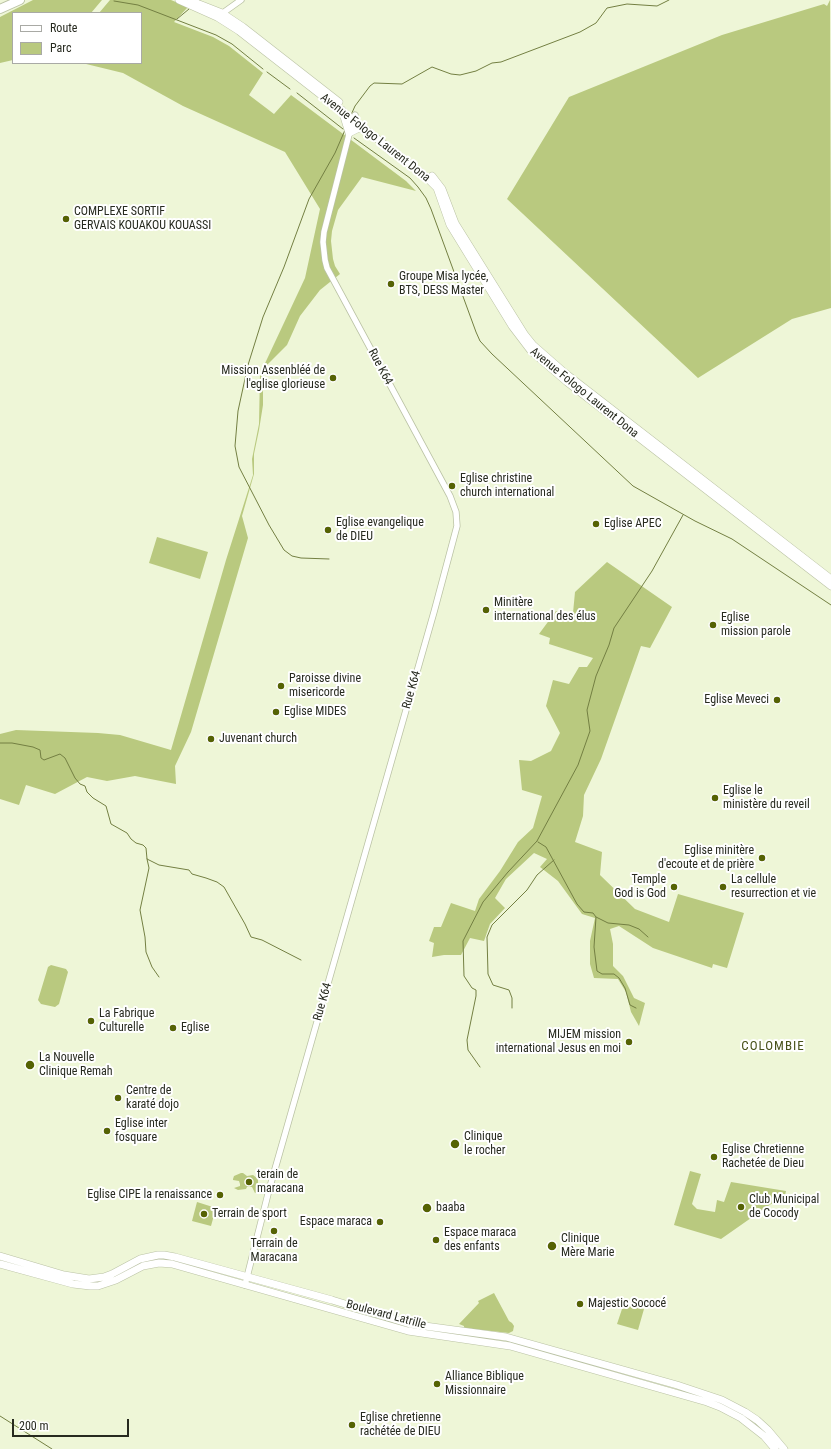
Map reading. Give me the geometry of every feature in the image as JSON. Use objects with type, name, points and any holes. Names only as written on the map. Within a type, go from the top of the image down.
[{"type":"highway","points":[[0,9],[20,0]]},
{"type":"main road","name":"Avenue Fologo Laurent Dona","points":[[179,0],[219,15],[342,110],[354,117],[366,129],[432,183],[440,196],[450,225],[512,326],[531,351],[567,382],[831,586]]},
{"type":"main road","name":"Avenue Fologo Laurent Dona","points":[[193,1],[243,27],[354,117],[428,172],[440,185],[455,223],[524,335],[533,346],[831,580]]},
{"type":"main road","points":[[342,110],[349,133],[359,128],[366,129]]},
{"type":"main road","name":"Boulevard Latrille","points":[[0,1256],[82,1279],[96,1279],[104,1277],[140,1259],[158,1255],[176,1257],[246,1281],[408,1331],[510,1346],[707,1402],[741,1418],[758,1431],[775,1449]]},
{"type":"main road","name":"Boulevard Latrille","points":[[0,1264],[81,1286],[98,1286],[106,1284],[143,1266],[159,1263],[172,1264],[332,1300],[410,1324],[506,1337],[710,1395],[733,1405],[756,1420],[768,1430],[784,1449]]},
{"type":"street","points":[[219,15],[241,0]]},
{"type":"street","name":"Rue K64","points":[[246,1281],[269,1190],[431,625],[457,526],[456,512],[450,496],[327,268],[323,242],[324,232],[354,117]]},
{"type":"green space","points":[[33,0],[102,0],[92,12],[12,12],[12,60],[0,63],[0,17]]},
{"type":"green space","points":[[110,0],[171,0],[188,7],[174,22],[213,37],[229,46],[263,73],[249,95],[274,114],[291,95],[406,181],[416,191],[362,177],[338,210],[332,231],[331,241],[333,259],[340,274],[320,290],[300,316],[287,345],[265,367],[263,405],[254,454],[254,474],[242,516],[248,538],[191,732],[175,766],[176,784],[135,776],[107,781],[87,777],[55,794],[26,785],[19,805],[0,799],[0,734],[16,730],[120,735],[171,750],[226,560],[253,475],[252,459],[259,424],[260,374],[305,278],[320,209],[285,152],[183,106],[123,73],[86,64],[142,64],[142,12],[100,12]]},
{"type":"green space","points":[[830,0],[831,308],[792,319],[698,378],[507,199],[569,97],[722,35],[824,4],[827,6]]},
{"type":"green space","points":[[157,537],[208,552],[200,579],[149,563]]},
{"type":"green space","points":[[607,562],[672,607],[650,648],[641,646],[601,759],[584,795],[583,816],[575,842],[602,852],[600,875],[635,909],[669,922],[678,894],[744,913],[727,968],[713,964],[712,968],[653,948],[619,926],[610,929],[613,944],[613,966],[623,976],[634,998],[645,1003],[639,1026],[631,1012],[626,992],[618,979],[594,978],[590,964],[590,941],[595,918],[582,914],[558,881],[540,867],[547,859],[534,853],[506,879],[495,898],[505,908],[490,924],[484,941],[470,938],[461,955],[432,957],[434,943],[429,941],[434,927],[441,927],[451,903],[475,911],[479,899],[500,871],[518,842],[533,828],[542,796],[522,790],[519,760],[531,761],[551,751],[560,733],[546,706],[553,680],[569,684],[579,667],[587,667],[593,658],[549,644],[550,638],[539,634],[556,611],[563,614],[573,613],[575,592]]},
{"type":"green space","points":[[51,965],[66,969],[68,972],[59,1004],[55,1007],[41,1004],[38,1000],[48,967]]},
{"type":"green space","name":"Club Municipal de Cocody","points":[[690,1171],[701,1174],[692,1204],[697,1209],[715,1212],[717,1200],[724,1202],[731,1182],[786,1191],[784,1200],[771,1204],[721,1239],[674,1225]]},
{"type":"green space","name":"terain de maracana","points":[[241,1173],[247,1176],[253,1175],[258,1179],[258,1184],[261,1188],[255,1193],[252,1187],[238,1190],[234,1188],[240,1186],[240,1184],[239,1181],[233,1180],[234,1176]]},
{"type":"green space","name":"Terrain de sport","points":[[197,1202],[216,1208],[211,1226],[192,1221]]},
{"type":"green space","points":[[494,1293],[509,1321],[514,1326],[513,1331],[509,1333],[464,1328],[464,1326],[459,1324],[479,1303],[478,1301]]},
{"type":"green space","points":[[624,1303],[644,1309],[638,1330],[617,1324]]},
{"type":"waterway","points":[[351,115],[355,106],[374,83],[402,84],[432,67],[451,74],[460,75],[476,71],[492,63],[501,62],[580,32],[596,23],[607,8],[627,4],[657,6],[669,0]]},
{"type":"waterway","points":[[114,1],[138,5],[216,35],[232,44],[263,69]]},
{"type":"waterway","points":[[177,19],[189,9]]},
{"type":"waterway","points":[[267,72],[290,89]]},
{"type":"waterway","points":[[297,93],[343,129]]},
{"type":"waterway","points":[[329,559],[301,558],[292,556],[284,550],[269,525],[239,467],[235,446],[238,411],[248,365],[263,317],[284,267],[309,199],[335,153],[345,130]]},
{"type":"waterway","points":[[354,138],[410,178],[426,198],[476,332],[480,341],[492,354],[633,486],[695,521],[732,539],[831,605]]},
{"type":"waterway","points":[[480,1067],[468,1050],[467,1040],[476,990],[472,988],[464,976],[463,941],[483,902],[537,841],[578,765],[590,731],[587,710],[596,676],[609,645],[614,628],[652,571],[683,515]]},
{"type":"waterway","points":[[0,743],[12,743],[33,747],[40,750],[41,758],[44,760],[60,754],[65,758],[75,778],[80,784],[85,786],[87,792],[93,798],[106,806],[111,824],[127,833],[136,843],[143,845],[146,848],[147,859],[159,865],[189,870],[192,874],[217,882],[224,887],[251,937],[262,940],[301,960]]},
{"type":"waterway","points":[[538,842],[546,847],[577,904],[584,912],[593,913],[596,917],[594,947],[597,971],[602,974],[614,974],[619,978],[625,988],[630,1005],[636,1008]]},
{"type":"waterway","points":[[147,859],[149,868],[140,910],[146,952],[152,967],[159,977]]},
{"type":"waterway","points":[[512,1008],[512,998],[509,990],[493,985],[488,974],[487,937],[492,925],[527,890],[537,875],[554,860]]},
{"type":"waterway","points":[[596,917],[608,923],[629,925],[639,929],[648,937]]},
{"type":"waterway","points":[[0,1416],[52,1449]]},
{"type":"place","name":"COMPLEXE SORTIF GERVAIS KOUAKOU KOUASSI","points":[[66,219]]},
{"type":"place","name":"Groupe Misa lycée, BTS, DESS Master","points":[[391,284]]},
{"type":"place","name":"Mission Assenbléé de l'eglise glorieuse","points":[[333,378]]},
{"type":"place","name":"Eglise christine church international","points":[[452,486]]},
{"type":"place","name":"Eglise APEC","points":[[596,524]]},
{"type":"place","name":"Eglise evangelique de DIEU","points":[[328,530]]},
{"type":"place","name":"Minitère international des élus","points":[[486,610]]},
{"type":"place","name":"Eglise mission parole","points":[[713,625]]},
{"type":"place","name":"Paroisse divine misericorde","points":[[281,686]]},
{"type":"place","name":"Eglise Meveci","points":[[777,700]]},
{"type":"place","name":"Eglise MIDES","points":[[276,712]]},
{"type":"place","name":"Juvenant church","points":[[211,739]]},
{"type":"place","name":"Eglise le ministère du reveil","points":[[715,798]]},
{"type":"place","name":"Eglise minitère d'ecoute et de prière","points":[[762,858]]},
{"type":"place","name":"Temple God is God","points":[[674,887]]},
{"type":"place","name":"La cellule resurrection et vie","points":[[723,887]]},
{"type":"place","name":"La Fabrique Culturelle","points":[[91,1021]]},
{"type":"place","name":"Eglise","points":[[173,1028]]},
{"type":"place","name":"MIJEM mission international Jesus en moi","points":[[629,1042]]},
{"type":"place","name":"La Nouvelle Clinique Remah","points":[[30,1065]]},
{"type":"place","name":"Centre de karaté dojo","points":[[118,1098]]},
{"type":"place","name":"Eglise inter fosquare","points":[[107,1131]]},
{"type":"place","name":"Clinique le rocher","points":[[455,1144]]},
{"type":"place","name":"Eglise Chretienne Rachetée de Dieu","points":[[714,1157]]},
{"type":"place","name":"terain de maracana","points":[[249,1182]]},
{"type":"place","name":"Eglise CIPE la renaissance","points":[[220,1195]]},
{"type":"place","name":"Club Municipal de Cocody","points":[[741,1207]]},
{"type":"place","name":"baaba","points":[[427,1208]]},
{"type":"place","name":"Terrain de sport","points":[[204,1214]]},
{"type":"place","name":"Espace maraca","points":[[380,1222]]},
{"type":"place","name":"Terrain de Maracana","points":[[274,1231]]},
{"type":"place","name":"Espace maraca des enfants","points":[[436,1240]]},
{"type":"place","name":"Clinique Mère Marie","points":[[552,1246]]},
{"type":"place","name":"Majestic Sococé","points":[[580,1304]]},
{"type":"place","name":"Alliance Biblique Missionnaire","points":[[437,1384]]},
{"type":"place","name":"Eglise chretienne rachétée de DIEU","points":[[352,1425]]},
{"type":"district","name":"COLOMBIE","points":[[773,1047]]}]
